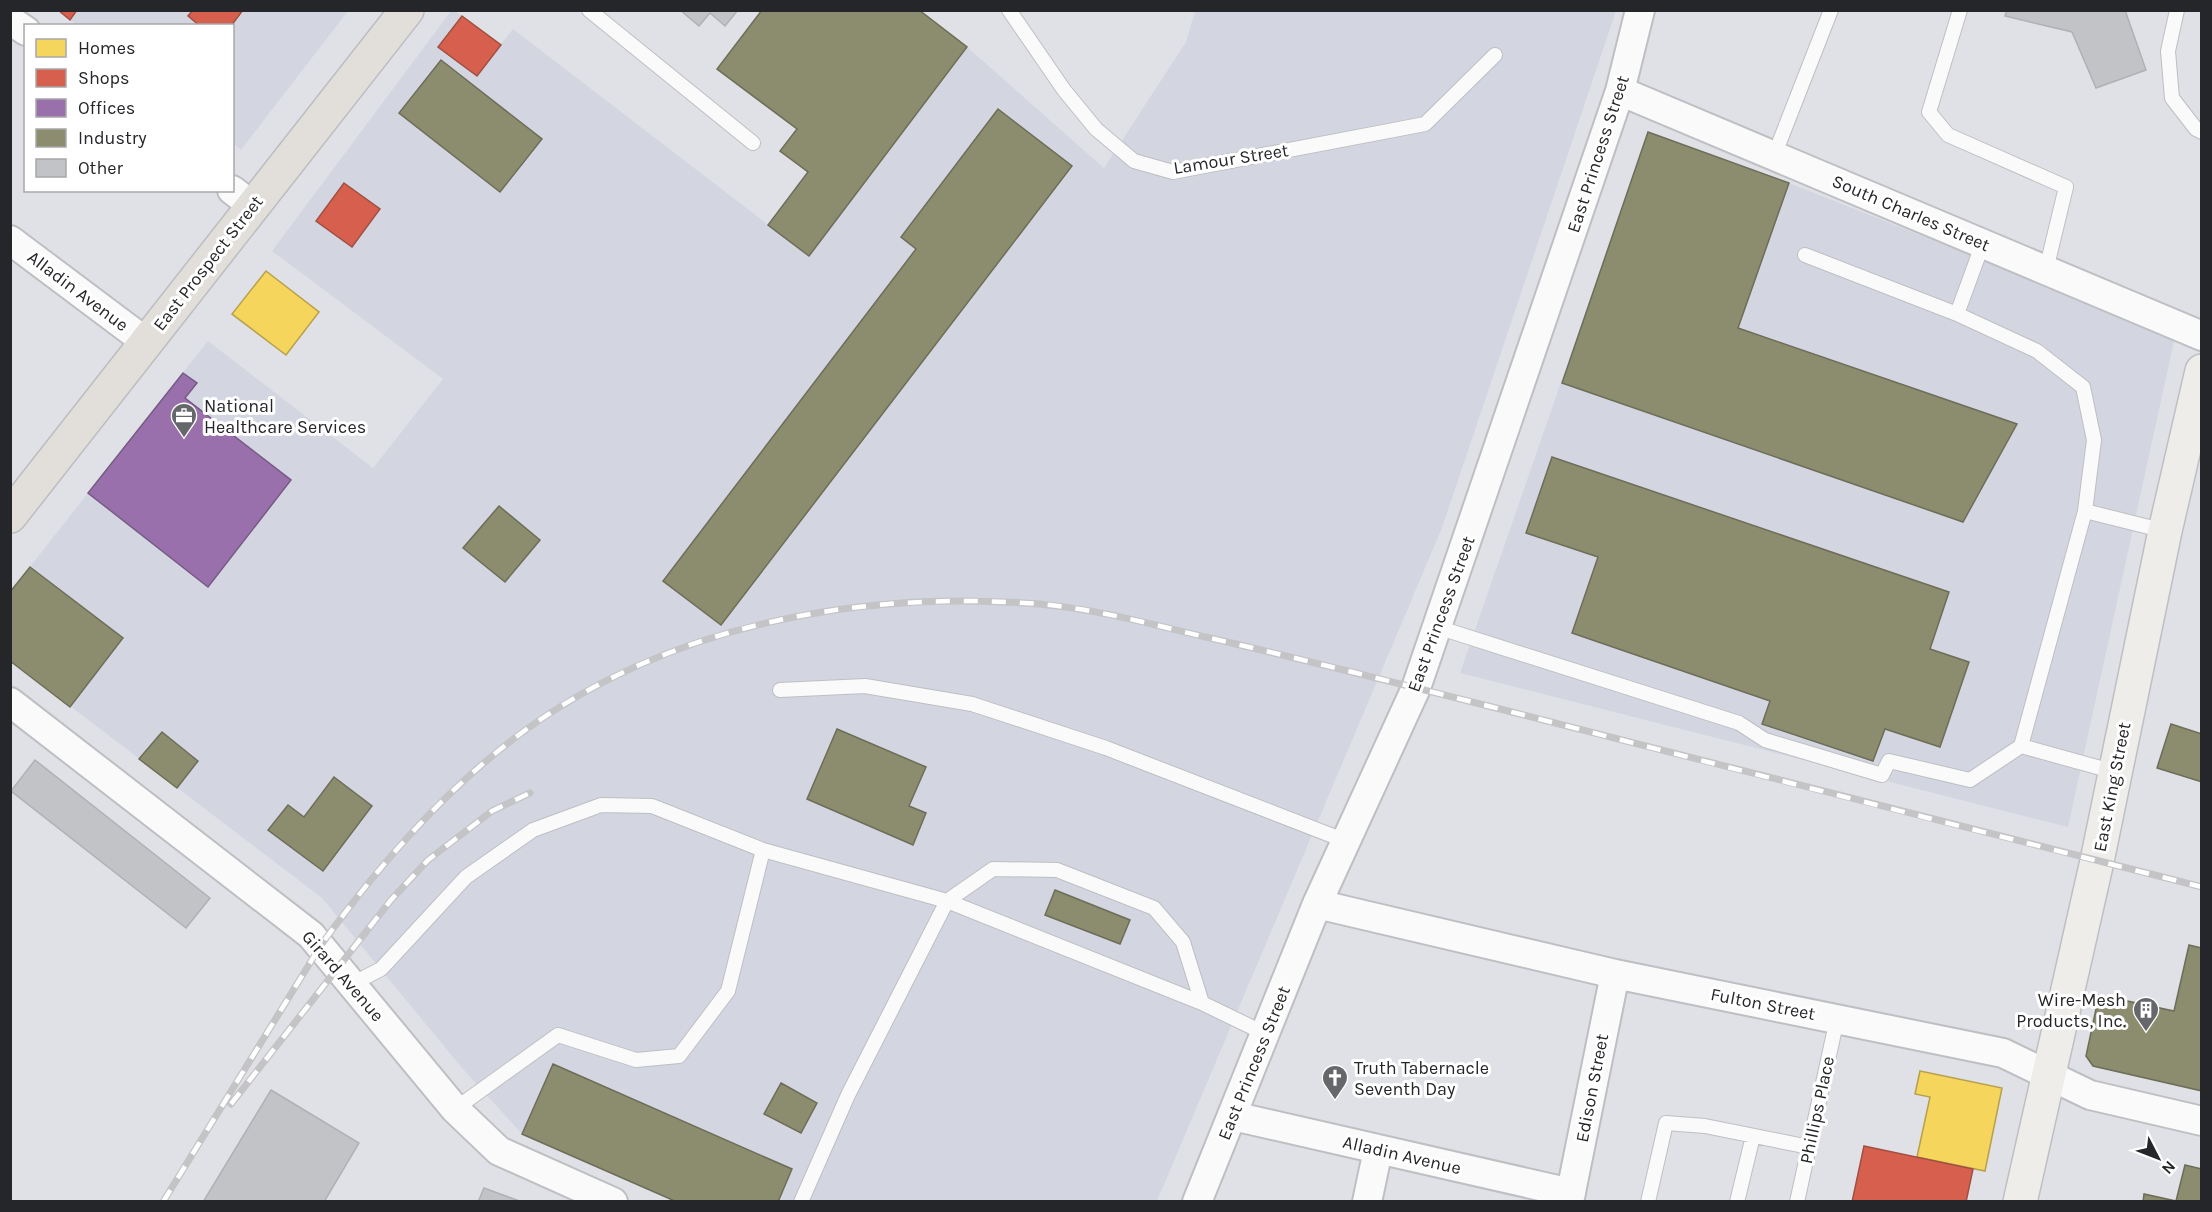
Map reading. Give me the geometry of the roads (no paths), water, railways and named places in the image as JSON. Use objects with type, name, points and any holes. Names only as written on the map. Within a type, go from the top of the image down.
[{"type":"main road","name":"East Prospect Street","points":[[10,516],[146,342],[242,198],[407,10]]},
{"type":"street","name":"East Princess Street","points":[[1197,1202],[1317,904],[1416,688],[1620,91],[1640,10]]},
{"type":"street","points":[[10,20],[24,30]]},
{"type":"street","name":"South Charles Street","points":[[1620,91],[2202,336]]},
{"type":"street","name":"Alladin Avenue","points":[[10,240],[146,342]]},
{"type":"street","name":"East King Street","points":[[2020,1202],[2097,861],[2165,531],[2187,458],[2202,371]]},
{"type":"street","name":"Girard Avenue","points":[[10,702],[311,935],[455,1109],[500,1151],[613,1202]]},
{"type":"street","name":"Fulton Street","points":[[1317,904],[1615,974],[2003,1053],[2090,1095],[2202,1122]]},
{"type":"street","name":"Edison Street","points":[[1570,1197],[1615,974]]},
{"type":"street","name":"Alladin Avenue","points":[[1233,1116],[1570,1197]]},
{"type":"street","points":[[1367,1202],[1378,1150]]},
{"type":"lane","points":[[589,10],[753,143]]},
{"type":"lane","name":"Lamour Street","points":[[1009,10],[1064,90],[1096,129],[1134,161],[1173,172],[1425,124],[1495,55]]},
{"type":"lane","points":[[1774,156],[1831,10]]},
{"type":"lane","points":[[1960,10],[1929,112],[1948,135],[2066,187],[2046,270]]},
{"type":"lane","points":[[2178,10],[2168,51],[2172,98],[2196,129],[2202,132]]},
{"type":"lane","points":[[1957,314],[1983,243]]},
{"type":"lane","points":[[1437,627],[1739,723],[1765,740],[1882,775],[1889,761],[1970,780],[2021,746],[2085,511],[2094,440],[2084,387],[2037,351],[1957,314],[1804,255]]},
{"type":"lane","points":[[2085,511],[2165,531]]},
{"type":"lane","points":[[780,690],[866,686],[972,704],[1106,748],[1346,841]]},
{"type":"lane","points":[[2021,746],[2115,771]]},
{"type":"lane","points":[[352,984],[381,969],[466,877],[533,830],[601,805],[652,806],[762,850],[947,901],[1202,1003],[1266,1034]]},
{"type":"lane","points":[[455,1109],[558,1035],[636,1060],[679,1056],[728,991],[762,850]]},
{"type":"lane","points":[[801,1202],[848,1095],[947,901],[993,869],[1057,870],[1154,908],[1183,942],[1202,1003]]},
{"type":"lane","name":"Phillips Place","points":[[1797,1202],[1837,1019]]},
{"type":"lane","points":[[1648,1202],[1666,1123],[1705,1126],[1809,1147]]},
{"type":"lane","points":[[1737,1202],[1753,1136]]},
{"type":"railway","points":[[163,1202],[321,945],[366,886],[414,830],[467,778],[524,731],[581,694],[641,664],[705,640],[770,622],[837,610],[904,603],[972,601],[1061,606],[1104,614],[1397,683],[2202,887]]},
{"type":"railway","points":[[231,1104],[391,900],[428,860],[492,811],[530,793]]},
{"type":"place","name":"National Healthcare Services","points":[[184,439]]},
{"type":"place","name":"Wire-Mesh Products, Inc.","points":[[2146,1033]]},
{"type":"place","name":"Truth Tabernacle Seventh Day","points":[[1335,1101]]}]
